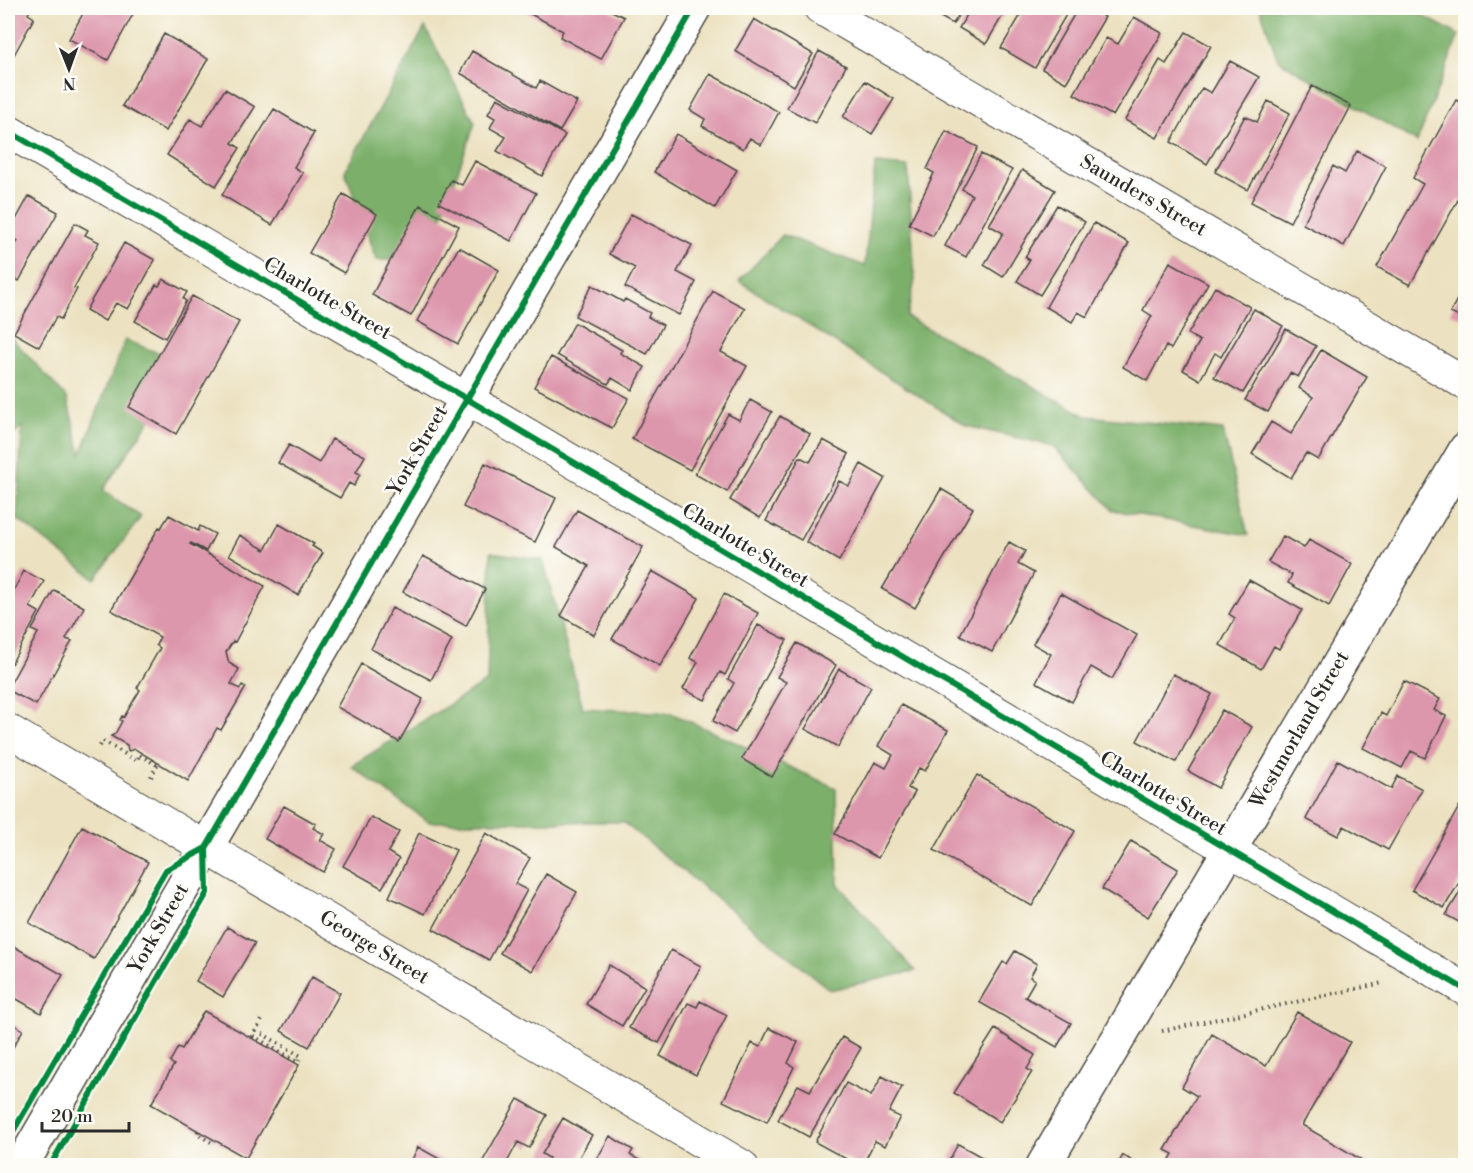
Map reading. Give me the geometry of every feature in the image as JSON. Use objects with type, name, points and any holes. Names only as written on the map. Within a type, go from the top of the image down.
[{"type":"street","name":"York Street","points":[[21,1166],[694,8]]},
{"type":"street","name":"Saunders Street","points":[[820,8],[1466,384]]},
{"type":"street","name":"Charlotte Street","points":[[8,131],[467,399],[1229,852],[1466,990]]},
{"type":"street","name":"Westmorland Street","points":[[1043,1166],[1466,449]]},
{"type":"street","name":"George Street","points":[[8,730],[742,1166]]},
{"type":"path","points":[[100,747],[103,741],[137,761],[140,754],[158,764],[151,777]]},
{"type":"path","points":[[1162,1031],[1383,983]]},
{"type":"path","points":[[259,1032],[301,1056],[298,1062],[252,1037],[262,1020]]},
{"type":"path","points":[[198,1131],[197,1134],[211,1142]]},
{"type":"green space","points":[[1260,8],[1409,8],[1459,35],[1417,142],[1278,60]]},
{"type":"green space","points":[[425,27],[475,123],[426,261],[376,260],[345,171]]},
{"type":"green space","points":[[875,164],[908,167],[915,280],[907,317],[1086,416],[1223,430],[1248,535],[1113,510],[1053,446],[966,426],[739,281],[783,235],[865,266]]},
{"type":"green space","points":[[8,334],[67,398],[81,454],[125,340],[187,364],[103,490],[141,517],[95,579],[17,519],[22,427],[8,440]]},
{"type":"green space","points":[[491,552],[543,560],[583,708],[671,713],[836,788],[838,884],[915,971],[830,990],[623,822],[429,822],[351,766],[487,681]]},
{"type":"building","points":[[8,8],[31,8],[28,14],[34,18],[8,66]]},
{"type":"building","points":[[86,8],[126,8],[133,14],[108,60],[69,39]]},
{"type":"building","points":[[519,8],[606,8],[624,17],[601,59],[560,37],[563,31]]},
{"type":"building","points":[[924,8],[963,8],[953,24]]},
{"type":"building","points":[[971,8],[1007,8],[986,44],[959,28]]},
{"type":"building","points":[[1025,8],[1070,8],[1035,68],[1001,48]]},
{"type":"building","points":[[1078,8],[1088,8],[1105,17],[1066,83],[1042,69]]},
{"type":"building","points":[[1134,17],[1162,33],[1113,116],[1074,94],[1106,38],[1118,44]]},
{"type":"building","points":[[754,19],[813,54],[794,86],[735,51]]},
{"type":"building","points":[[1186,32],[1211,46],[1157,138],[1125,120],[1160,60],[1166,64]]},
{"type":"building","points":[[164,34],[208,59],[166,131],[122,106]]},
{"type":"building","points":[[472,51],[536,88],[540,81],[577,102],[560,131],[460,73]]},
{"type":"building","points":[[819,51],[846,66],[815,123],[787,108]]},
{"type":"building","points":[[1230,61],[1259,77],[1207,164],[1171,142],[1202,88],[1211,93]]},
{"type":"building","points":[[710,74],[779,112],[761,145],[750,138],[743,149],[702,126],[705,119],[690,110]]},
{"type":"building","points":[[865,81],[894,99],[872,134],[843,117]]},
{"type":"building","points":[[1312,86],[1351,106],[1290,222],[1251,202]]},
{"type":"building","points":[[225,89],[255,107],[232,143],[240,148],[216,186],[167,155],[190,119],[202,126]]},
{"type":"building","points":[[497,98],[565,135],[542,176],[497,151],[506,137],[490,128],[495,118],[488,114]]},
{"type":"building","points":[[1456,100],[1466,105],[1466,204],[1458,200],[1410,285],[1377,267],[1423,184],[1413,178]]},
{"type":"building","points":[[1268,101],[1290,113],[1248,190],[1215,172],[1245,116],[1257,122]]},
{"type":"building","points":[[274,109],[314,133],[294,167],[303,173],[272,225],[222,195]]},
{"type":"building","points":[[946,131],[978,147],[933,236],[909,224],[934,173],[927,169]]},
{"type":"building","points":[[676,134],[737,170],[715,208],[654,172]]},
{"type":"building","points":[[1357,151],[1386,166],[1344,246],[1303,224],[1333,166],[1345,173]]},
{"type":"building","points":[[981,154],[1012,170],[966,257],[945,246],[972,195],[962,189]]},
{"type":"building","points":[[475,161],[536,193],[511,241],[439,203],[451,180],[462,185]]},
{"type":"building","points":[[1022,170],[1055,190],[1003,277],[984,265],[1003,233],[989,225]]},
{"type":"building","points":[[343,194],[377,214],[344,273],[309,253]]},
{"type":"building","points":[[29,196],[58,212],[19,281],[8,275],[8,243],[14,247],[18,241],[8,234]]},
{"type":"building","points":[[420,205],[459,226],[411,316],[372,295]]},
{"type":"building","points":[[1057,205],[1085,222],[1040,295],[1017,281],[1030,260],[1025,257]]},
{"type":"building","points":[[631,214],[692,245],[677,272],[696,282],[679,315],[625,287],[635,268],[609,254]]},
{"type":"building","points":[[75,223],[88,230],[85,235],[99,242],[74,288],[77,289],[61,319],[56,317],[39,347],[14,333]]},
{"type":"building","points":[[1094,223],[1129,243],[1087,317],[1078,312],[1072,322],[1046,307]]},
{"type":"building","points":[[124,243],[155,260],[128,309],[116,303],[105,321],[86,310]]},
{"type":"building","points":[[459,247],[499,270],[458,344],[417,321]]},
{"type":"building","points":[[1170,262],[1208,283],[1171,349],[1166,346],[1147,381],[1123,367],[1152,316],[1143,310]]},
{"type":"building","points":[[163,279],[187,292],[183,299],[186,301],[165,338],[135,321],[156,285],[159,286]]},
{"type":"building","points":[[1466,282],[1466,320],[1450,313]]},
{"type":"building","points":[[592,285],[623,302],[625,299],[650,313],[648,317],[663,325],[647,354],[575,316]]},
{"type":"building","points":[[1215,287],[1250,307],[1221,357],[1215,353],[1200,380],[1183,370],[1200,341],[1188,334]]},
{"type":"building","points":[[713,291],[745,308],[721,352],[747,366],[690,470],[632,439]]},
{"type":"building","points":[[192,296],[239,322],[176,434],[129,407]]},
{"type":"building","points":[[1254,309],[1283,326],[1243,393],[1214,377]]},
{"type":"building","points":[[575,323],[622,350],[620,353],[645,367],[632,390],[612,378],[608,384],[557,355]]},
{"type":"building","points":[[1286,329],[1316,346],[1298,377],[1290,373],[1268,412],[1245,400]]},
{"type":"building","points":[[1321,350],[1367,377],[1318,460],[1306,453],[1291,478],[1252,454],[1271,422],[1291,434],[1313,397],[1299,388]]},
{"type":"building","points":[[551,357],[629,398],[612,428],[534,387]]},
{"type":"building","points":[[750,400],[772,412],[727,492],[695,474],[728,414],[739,420]]},
{"type":"building","points":[[780,416],[810,434],[760,518],[730,500]]},
{"type":"building","points":[[332,439],[365,456],[356,472],[360,474],[354,486],[349,483],[340,498],[278,463],[289,445],[319,463]]},
{"type":"building","points":[[823,440],[849,454],[801,540],[766,521],[800,457],[810,462]]},
{"type":"building","points":[[485,463],[556,498],[535,542],[463,507]]},
{"type":"building","points":[[861,464],[885,478],[839,561],[806,542],[839,481],[849,486]]},
{"type":"building","points":[[941,489],[973,508],[915,608],[882,589]]},
{"type":"building","points":[[577,510],[643,547],[594,635],[561,616],[589,566],[556,547]]},
{"type":"building","points":[[169,515],[198,531],[200,526],[215,534],[206,551],[190,544],[265,586],[235,642],[233,641],[226,652],[229,663],[239,669],[231,684],[240,689],[242,685],[246,687],[221,730],[217,728],[188,781],[135,749],[128,751],[127,745],[111,736],[115,734],[122,721],[120,720],[122,716],[124,717],[140,690],[137,688],[160,648],[156,645],[160,637],[111,610],[159,527],[161,528]]},
{"type":"building","points":[[279,524],[314,544],[312,546],[323,553],[298,595],[229,555],[240,535],[265,550]]},
{"type":"building","points":[[1283,536],[1304,548],[1309,540],[1352,564],[1329,606],[1288,583],[1292,575],[1268,562]]},
{"type":"building","points":[[1009,542],[1025,551],[1018,564],[1034,573],[992,652],[960,635]]},
{"type":"building","points":[[423,556],[485,589],[466,626],[403,592]]},
{"type":"building","points":[[24,571],[44,581],[30,607],[39,612],[8,670],[8,601]]},
{"type":"building","points":[[652,571],[699,598],[660,666],[612,639]]},
{"type":"building","points":[[1249,580],[1302,610],[1279,649],[1274,646],[1261,669],[1220,645],[1235,618],[1229,614]]},
{"type":"building","points":[[54,590],[84,607],[66,639],[72,641],[36,705],[8,688],[38,633],[32,630]]},
{"type":"building","points":[[1061,593],[1137,635],[1112,679],[1091,667],[1072,702],[1036,682],[1051,654],[1033,644]]},
{"type":"building","points":[[724,594],[758,613],[725,675],[720,672],[705,700],[683,689],[698,662],[690,658]]},
{"type":"building","points":[[392,608],[452,640],[431,680],[371,649]]},
{"type":"building","points":[[758,625],[787,640],[735,733],[713,721],[734,683],[728,679]]},
{"type":"building","points":[[797,643],[836,665],[772,777],[742,759],[786,682],[777,677]]},
{"type":"building","points":[[361,664],[423,699],[399,742],[337,707]]},
{"type":"building","points":[[839,669],[871,687],[838,747],[805,729]]},
{"type":"building","points":[[1173,674],[1212,694],[1176,762],[1137,741]]},
{"type":"building","points":[[1404,681],[1440,699],[1434,710],[1446,716],[1425,758],[1411,751],[1402,768],[1363,748],[1381,713],[1386,716]]},
{"type":"building","points":[[901,705],[948,730],[925,771],[919,768],[908,788],[915,792],[878,858],[835,834],[875,762],[886,768],[893,755],[878,746]]},
{"type":"building","points":[[1222,710],[1252,727],[1218,788],[1188,771]]},
{"type":"building","points":[[1338,760],[1391,789],[1398,776],[1422,789],[1388,850],[1344,826],[1338,836],[1306,819]]},
{"type":"building","points":[[977,775],[1075,831],[1032,906],[934,850]]},
{"type":"building","points":[[1463,800],[1466,802],[1466,871],[1444,908],[1412,890]]},
{"type":"building","points":[[284,806],[316,824],[313,828],[324,834],[320,840],[336,849],[323,872],[265,839]]},
{"type":"building","points":[[371,817],[399,832],[388,852],[399,859],[382,888],[343,866]]},
{"type":"building","points":[[82,826],[148,862],[94,959],[29,923]]},
{"type":"building","points":[[419,833],[456,850],[425,914],[389,897]]},
{"type":"building","points":[[486,833],[530,858],[515,884],[527,890],[489,960],[433,929]]},
{"type":"building","points":[[1131,841],[1178,869],[1148,917],[1102,889]]},
{"type":"building","points":[[546,874],[577,892],[532,971],[500,953]]},
{"type":"building","points":[[1466,882],[1466,926],[1446,915]]},
{"type":"building","points":[[227,927],[255,943],[223,997],[196,981]]},
{"type":"building","points":[[8,943],[63,975],[41,1013],[8,994]]},
{"type":"building","points":[[671,950],[701,966],[659,1043],[629,1028]]},
{"type":"building","points":[[1015,951],[1037,964],[1030,977],[1035,980],[1025,997],[1071,1023],[1057,1047],[979,1002],[1003,962],[1007,964]]},
{"type":"building","points":[[609,965],[645,987],[622,1026],[586,1004]]},
{"type":"building","points":[[312,977],[340,993],[309,1047],[281,1031]]},
{"type":"building","points":[[700,1001],[727,1015],[696,1075],[660,1056],[688,1003],[697,1007]]},
{"type":"building","points":[[204,1011],[299,1065],[246,1158],[151,1104],[174,1065],[170,1062],[178,1047],[182,1049]]},
{"type":"building","points":[[1297,1012],[1350,1042],[1302,1125],[1372,1166],[1191,1166],[1184,1162],[1181,1166],[1166,1166],[1173,1154],[1165,1150],[1197,1096],[1182,1087],[1212,1034],[1266,1066]]},
{"type":"building","points":[[8,1021],[23,1030],[8,1056]]},
{"type":"building","points":[[769,1028],[798,1042],[788,1063],[794,1067],[767,1122],[723,1101],[752,1043],[760,1047]]},
{"type":"building","points":[[995,1029],[1035,1055],[1027,1069],[1032,1072],[1000,1122],[954,1093]]},
{"type":"building","points":[[842,1037],[861,1048],[809,1137],[778,1120],[798,1085],[810,1091]]},
{"type":"building","points":[[882,1076],[902,1087],[889,1112],[900,1117],[885,1146],[875,1141],[862,1166],[859,1166],[815,1142],[846,1083],[871,1096]]},
{"type":"building","points":[[518,1099],[547,1115],[529,1148],[518,1142],[505,1166],[480,1166]]},
{"type":"building","points":[[563,1118],[592,1135],[574,1166],[544,1166],[549,1158],[542,1154]]},
{"type":"building","points":[[610,1136],[633,1150],[630,1155],[643,1162],[641,1166],[593,1166]]},
{"type":"building","points":[[958,1144],[998,1166],[946,1166]]},
{"type":"building","points":[[418,1147],[452,1166],[409,1166]]},
{"type":"building","points":[[1123,1155],[1140,1166],[1117,1166]]},
{"type":"cycle path","points":[[206,848],[694,8]]},
{"type":"cycle path","points":[[8,131],[467,399],[1466,990]]},
{"type":"cycle path","points":[[8,1140],[166,870],[206,848],[207,893],[50,1166]]}]
